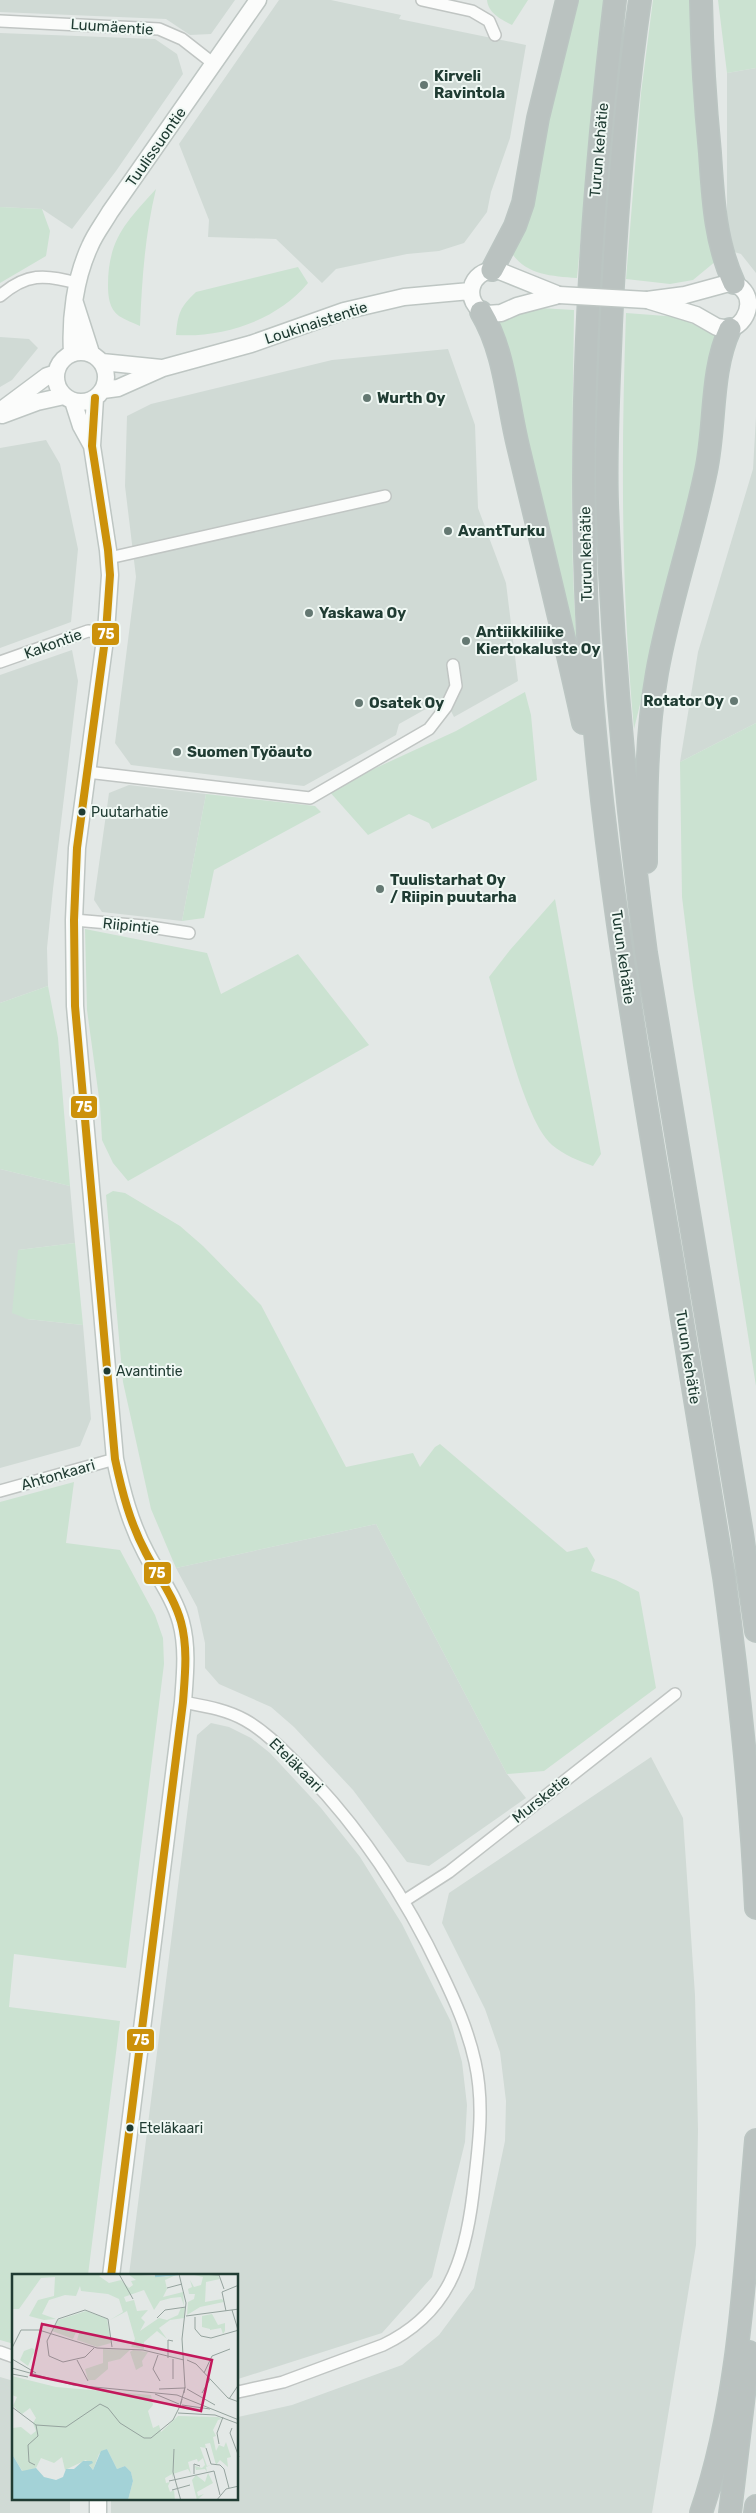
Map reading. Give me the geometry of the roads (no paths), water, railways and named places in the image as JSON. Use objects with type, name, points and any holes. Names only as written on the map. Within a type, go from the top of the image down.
[{"type":"highway","points":[[492,270],[521,208],[538,118],[567,0]]},
{"type":"highway","name":"Turun kehätie","points":[[615,0],[591,240],[585,386],[587,598],[591,682],[603,813],[623,965],[724,1576],[744,1736],[756,1908]]},
{"type":"highway","name":"Turun kehätie","points":[[640,0],[622,161],[614,262],[608,387],[607,500],[619,712],[634,863],[646,953],[742,1533],[756,1631]]},
{"type":"highway","points":[[701,0],[706,113],[714,212],[724,262],[734,283]]},
{"type":"highway","points":[[481,312],[495,339],[500,356],[508,402],[551,576],[603,813]]},
{"type":"highway","points":[[646,953],[646,828],[650,734],[657,675],[668,619],[706,470],[721,354],[730,329]]},
{"type":"highway","points":[[701,2513],[717,2453],[734,2361],[743,2288],[756,2140]]},
{"type":"highway","points":[[730,2513],[748,2362],[756,2257]]},
{"type":"highway","points":[[755,2513],[756,2506]]},
{"type":"street","name":"Tuulissuontie","points":[[72,353],[71,327],[77,283],[90,246],[110,212],[258,0]]},
{"type":"street","points":[[422,0],[472,11],[489,21],[495,35]]},
{"type":"street","name":"Luumäentie","points":[[0,21],[159,29],[182,39],[214,64]]},
{"type":"street","points":[[558,295],[502,270],[482,272],[474,278],[470,291],[472,299],[481,312],[496,314],[558,295],[647,300],[695,293],[724,283],[734,283],[744,291],[752,309],[744,320],[730,329],[717,327],[696,315],[647,300]]},
{"type":"street","points":[[0,296],[17,284],[34,278],[47,276],[77,283]]},
{"type":"street","name":"Loukinaistentie","points":[[99,394],[118,388],[163,368],[251,344],[344,311],[377,302],[451,291],[470,291]]},
{"type":"street","name":"Tuulissuontie","points":[[75,303],[96,358]]},
{"type":"street","points":[[92,446],[68,398],[58,389],[56,373],[61,360],[72,353],[82,351],[96,358],[106,376],[99,394],[92,446],[110,576],[106,632],[77,848],[74,920],[75,1006],[115,1458],[133,1524],[171,1598],[180,1620],[186,1661],[183,1702],[111,2274]]},
{"type":"street","name":"Loukinaistentie","points":[[96,358],[163,368]]},
{"type":"street","points":[[0,411],[56,373]]},
{"type":"street","points":[[0,415],[37,402],[68,398],[88,402],[99,394]]},
{"type":"street","points":[[109,558],[385,496]]},
{"type":"street","name":"Kakontie","points":[[0,662],[88,631],[106,632]]},
{"type":"street","points":[[87,772],[310,798],[429,729],[446,707],[456,686],[453,665]]},
{"type":"street","name":"Riipintie","points":[[74,920],[144,926],[189,933]]},
{"type":"street","name":"Ahtonkaari","points":[[0,1491],[115,1458]]},
{"type":"street","name":"Mursketie","points":[[404,1901],[449,1872],[675,1694]]},
{"type":"street","name":"Eteläkaari","points":[[183,1702],[209,1707],[244,1720],[259,1729],[281,1748],[337,1806],[404,1901],[458,2008],[476,2063],[482,2116],[470,2225],[464,2252],[444,2294],[423,2318],[398,2338],[283,2382],[239,2392]]},
{"type":"street","points":[[0,2352],[12,2356]]},
{"type":"street","points":[[98,2500],[98,2513]]},
{"type":"place","name":"Kirveli Ravintola","points":[[424,85]]},
{"type":"place","name":"Wurth Oy","points":[[367,398]]},
{"type":"place","name":"AvantTurku","points":[[448,531]]},
{"type":"place","name":"Yaskawa Oy","points":[[309,613]]},
{"type":"place","name":"Antiikkiliike Kiertokaluste Oy","points":[[466,641]]},
{"type":"place","name":"Rotator Oy","points":[[734,701]]},
{"type":"place","name":"Osatek Oy","points":[[359,703]]},
{"type":"place","name":"Suomen Työauto","points":[[177,752]]},
{"type":"place","name":"Puutarhatie","points":[[82,812]]},
{"type":"place","name":"Tuulistarhat Oy / Riipin puutarha","points":[[380,889]]},
{"type":"place","name":"Avantintie","points":[[107,1371]]},
{"type":"place","name":"Eteläkaari","points":[[130,2128]]}]
